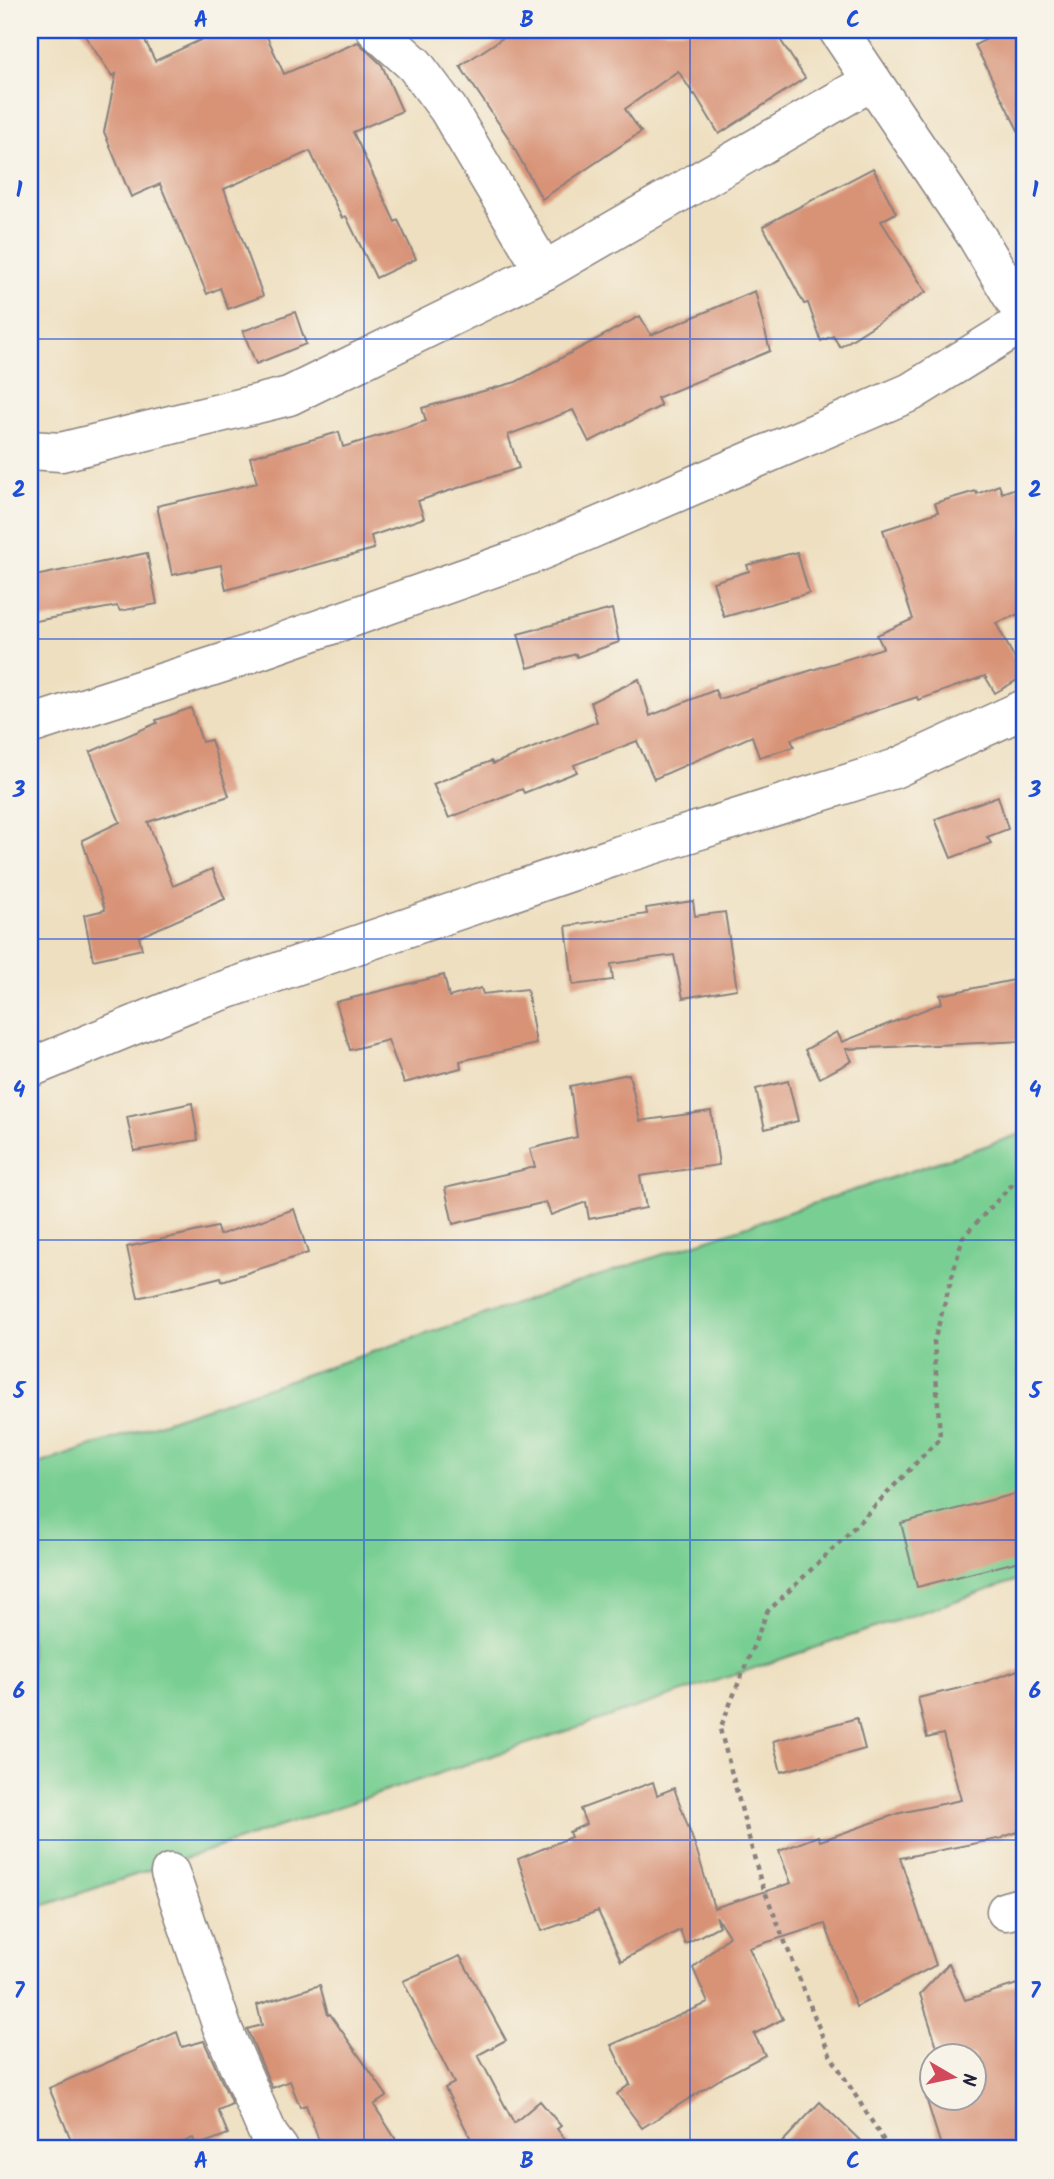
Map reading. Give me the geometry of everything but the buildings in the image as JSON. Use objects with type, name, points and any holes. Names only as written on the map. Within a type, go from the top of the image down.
[{"type":"street","points":[[376,30],[415,65],[448,109],[544,271]]},
{"type":"street","points":[[838,30],[977,237],[1024,316]]},
{"type":"street","points":[[30,450],[61,452],[289,396],[544,271],[872,81]]},
{"type":"street","points":[[30,725],[226,662],[538,552],[911,392],[1024,322]]},
{"type":"street","points":[[30,1068],[190,1002],[620,855],[894,769],[1024,709]]},
{"type":"street","points":[[170,1873],[222,2027],[269,2136],[279,2149]]},
{"type":"path","points":[[888,2149],[829,2053],[760,1879],[720,1729],[767,1612],[841,1541],[940,1438],[934,1341],[963,1237],[1024,1172]]},
{"type":"green space","points":[[1024,1133],[1024,1578],[30,1910],[30,1467]]}]
